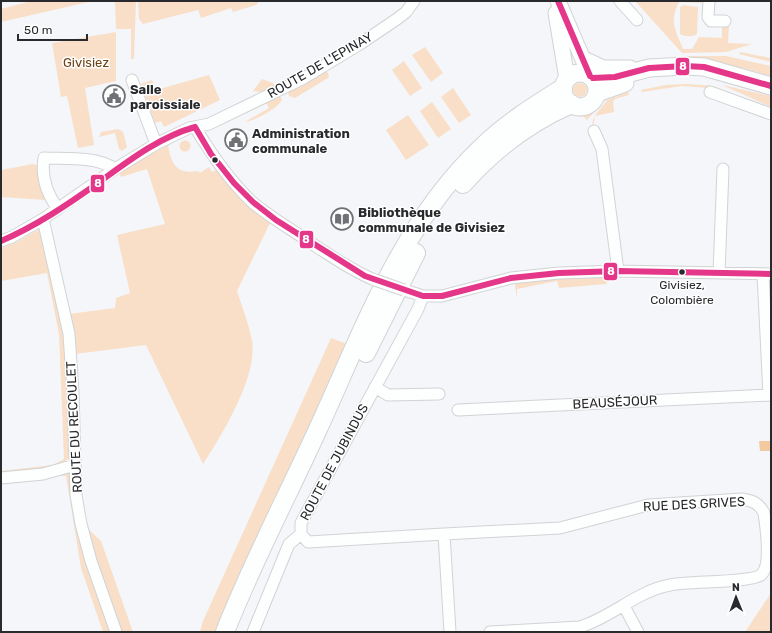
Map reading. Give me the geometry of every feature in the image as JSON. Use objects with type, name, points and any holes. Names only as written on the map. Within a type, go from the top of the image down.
[{"type":"highway","points":[[225,632],[379,294],[411,236],[439,196],[480,148],[509,124],[567,90]]},
{"type":"highway","points":[[237,632],[372,339],[408,267],[429,231],[461,187],[494,154],[526,128],[567,90]]},
{"type":"main road","points":[[557,1],[593,82],[594,99],[586,106],[577,106],[567,90],[556,14],[557,1]]},
{"type":"main road","points":[[584,59],[600,67],[612,69],[695,66],[771,86]]},
{"type":"main road","points":[[593,82],[649,68]]},
{"type":"main road","points":[[567,90],[572,74],[580,73],[593,82],[627,82],[660,76],[702,76],[747,79]]},
{"type":"street","name":"ROUTE DE L'EPINAY","points":[[1,241],[18,234],[43,219],[115,169],[156,144],[195,127],[209,124],[313,73],[397,19],[406,12],[414,1]]},
{"type":"street","points":[[620,1],[637,20]]},
{"type":"street","points":[[709,1],[708,17],[711,22],[725,21]]},
{"type":"street","points":[[132,80],[156,144]]},
{"type":"street","points":[[710,92],[771,114]]},
{"type":"street","points":[[195,127],[215,160],[234,183],[253,202],[276,220],[342,263],[365,276],[423,296],[442,296],[492,282],[530,275],[618,271],[767,274],[770,395]]},
{"type":"street","points":[[594,131],[602,149],[618,271]]},
{"type":"street","points":[[58,209],[48,193],[43,174],[44,158],[83,160],[109,165],[115,169]]},
{"type":"street","points":[[719,273],[723,169]]},
{"type":"street","name":"ROUTE DU RECOULET","points":[[43,219],[69,334],[73,392],[76,495],[81,524],[90,561],[116,632]]},
{"type":"street","name":"ROUTE DE JUBINDUS","points":[[423,296],[418,309],[301,522],[301,534],[308,542],[444,534]]},
{"type":"street","points":[[375,388],[388,395],[439,394]]},
{"type":"street","name":"BEAUSÉJOUR","points":[[458,410],[770,395]]},
{"type":"street","points":[[1,478],[43,474],[75,465]]},
{"type":"street","name":"RUE DES GRIVES","points":[[444,534],[560,528],[648,505],[742,499],[753,501],[761,506],[765,521],[768,558],[766,568],[761,575],[751,579],[700,581],[656,588],[594,623],[580,627],[490,632]]},
{"type":"street","points":[[253,632],[289,544],[301,534]]},
{"type":"street","points":[[444,534],[450,632]]},
{"type":"street","points":[[624,606],[638,632]]},
{"type":"green space","points":[[31,1],[93,1],[1,22],[1,9]]},
{"type":"green space","points":[[115,1],[136,1],[134,59],[131,59],[131,29],[116,29]]},
{"type":"green space","points":[[138,1],[260,1],[256,5],[233,12],[231,8],[201,18],[198,10],[143,24],[139,19]]},
{"type":"green space","points":[[635,1],[705,1],[705,3],[679,2],[674,15],[674,26],[683,49],[692,49],[699,37],[722,38],[722,24],[729,24],[728,43],[752,44],[726,52],[682,53]]},
{"type":"green space","points":[[683,5],[698,7],[697,34],[695,35],[686,36],[680,34],[680,7]]},
{"type":"green space","name":"Givisiez","points":[[116,32],[116,81],[85,88],[94,145],[78,148],[67,96],[61,97],[52,43]]},
{"type":"green space","points":[[425,47],[443,73],[431,82],[412,55]]},
{"type":"green space","points":[[740,52],[771,58],[771,62],[739,54]]},
{"type":"green space","points":[[684,56],[726,56],[771,66],[771,77],[728,65],[683,59]]},
{"type":"green space","points":[[404,61],[422,88],[410,96],[392,70]]},
{"type":"green space","points":[[326,70],[329,75],[328,78],[295,98],[289,96],[288,92]]},
{"type":"green space","points":[[209,75],[220,100],[164,127],[161,121],[155,123],[141,84],[152,80],[156,90]]},
{"type":"green space","points":[[262,79],[273,83],[274,85],[261,92],[253,91]]},
{"type":"green space","points":[[580,83],[585,85],[587,90],[585,95],[580,97],[575,95],[573,90],[575,85]]},
{"type":"green space","points":[[687,84],[714,86],[757,104],[709,88],[682,86],[642,92],[641,90],[666,85]]},
{"type":"green space","points":[[722,85],[771,96],[771,107]]},
{"type":"green space","points":[[453,88],[471,115],[459,123],[441,97]]},
{"type":"green space","points":[[628,92],[629,95],[615,99],[613,102],[614,112],[595,116],[607,100]]},
{"type":"green space","points":[[279,96],[282,99],[280,103],[271,110],[259,117],[245,122],[269,108],[266,103]]},
{"type":"green space","points":[[605,98],[601,105],[587,120],[584,117],[569,115],[561,119],[559,116],[587,113],[593,110]]},
{"type":"green space","points":[[432,102],[451,129],[438,138],[420,111]]},
{"type":"green space","points":[[408,115],[429,145],[406,160],[386,130]]},
{"type":"green space","points":[[118,129],[123,132],[127,147],[122,151],[119,149],[115,133],[99,137],[101,132]]},
{"type":"green space","points":[[185,140],[189,142],[191,146],[189,150],[185,152],[181,150],[179,146],[181,142]]},
{"type":"green space","points":[[168,145],[171,158],[176,167],[180,170],[191,172],[198,171],[200,173],[209,167],[212,172],[216,170],[248,207],[270,223],[237,291],[252,341],[250,371],[237,405],[220,437],[203,464],[146,345],[75,354],[69,314],[115,308],[116,298],[130,293],[117,235],[165,224],[147,169],[121,177],[119,172]]},
{"type":"green space","points":[[33,164],[37,165],[48,198],[46,200],[1,197],[1,170]]},
{"type":"green space","points":[[38,230],[42,231],[53,271],[67,353],[71,453],[68,459],[58,467],[1,476],[1,471],[53,465],[64,459],[59,334],[47,273],[1,281],[1,248],[17,242]]},
{"type":"green space","points":[[606,276],[609,280],[606,284],[559,288],[557,281],[517,289],[517,298],[515,286],[518,281]]},
{"type":"green space","points":[[331,338],[350,345],[228,600],[218,632],[200,632],[203,621]]},
{"type":"green space","points":[[69,471],[72,475],[112,632],[103,632],[81,568],[66,476],[42,475]]},
{"type":"green space","points":[[86,527],[101,541],[133,632],[121,632]]},
{"type":"green space","points":[[771,593],[771,632],[745,632]]},
{"type":"shaded area","points":[[759,441],[771,441],[771,451],[760,451]]},
{"type":"transit line","name":"8","points":[[558,1],[590,76]]},
{"type":"transit line","name":"8","points":[[593,78],[615,77],[649,68],[685,66],[704,67],[771,86]]},
{"type":"transit line","name":"8","points":[[195,127],[211,154],[234,183],[253,202],[276,220],[365,276],[423,296],[442,296],[511,278],[559,273],[618,271],[771,274]]},
{"type":"transit line","name":"8","points":[[1,241],[27,229],[51,215],[144,151],[169,137],[195,127]]},
{"type":"place","name":"Salle paroissiale","points":[[114,96]]},
{"type":"place","name":"Administration communale","points":[[236,140]]},
{"type":"place","name":"Bibliothèque communale de Givisiez","points":[[342,219]]},
{"type":"place","name":"Givisiez, Colombière","points":[[682,272]]}]
